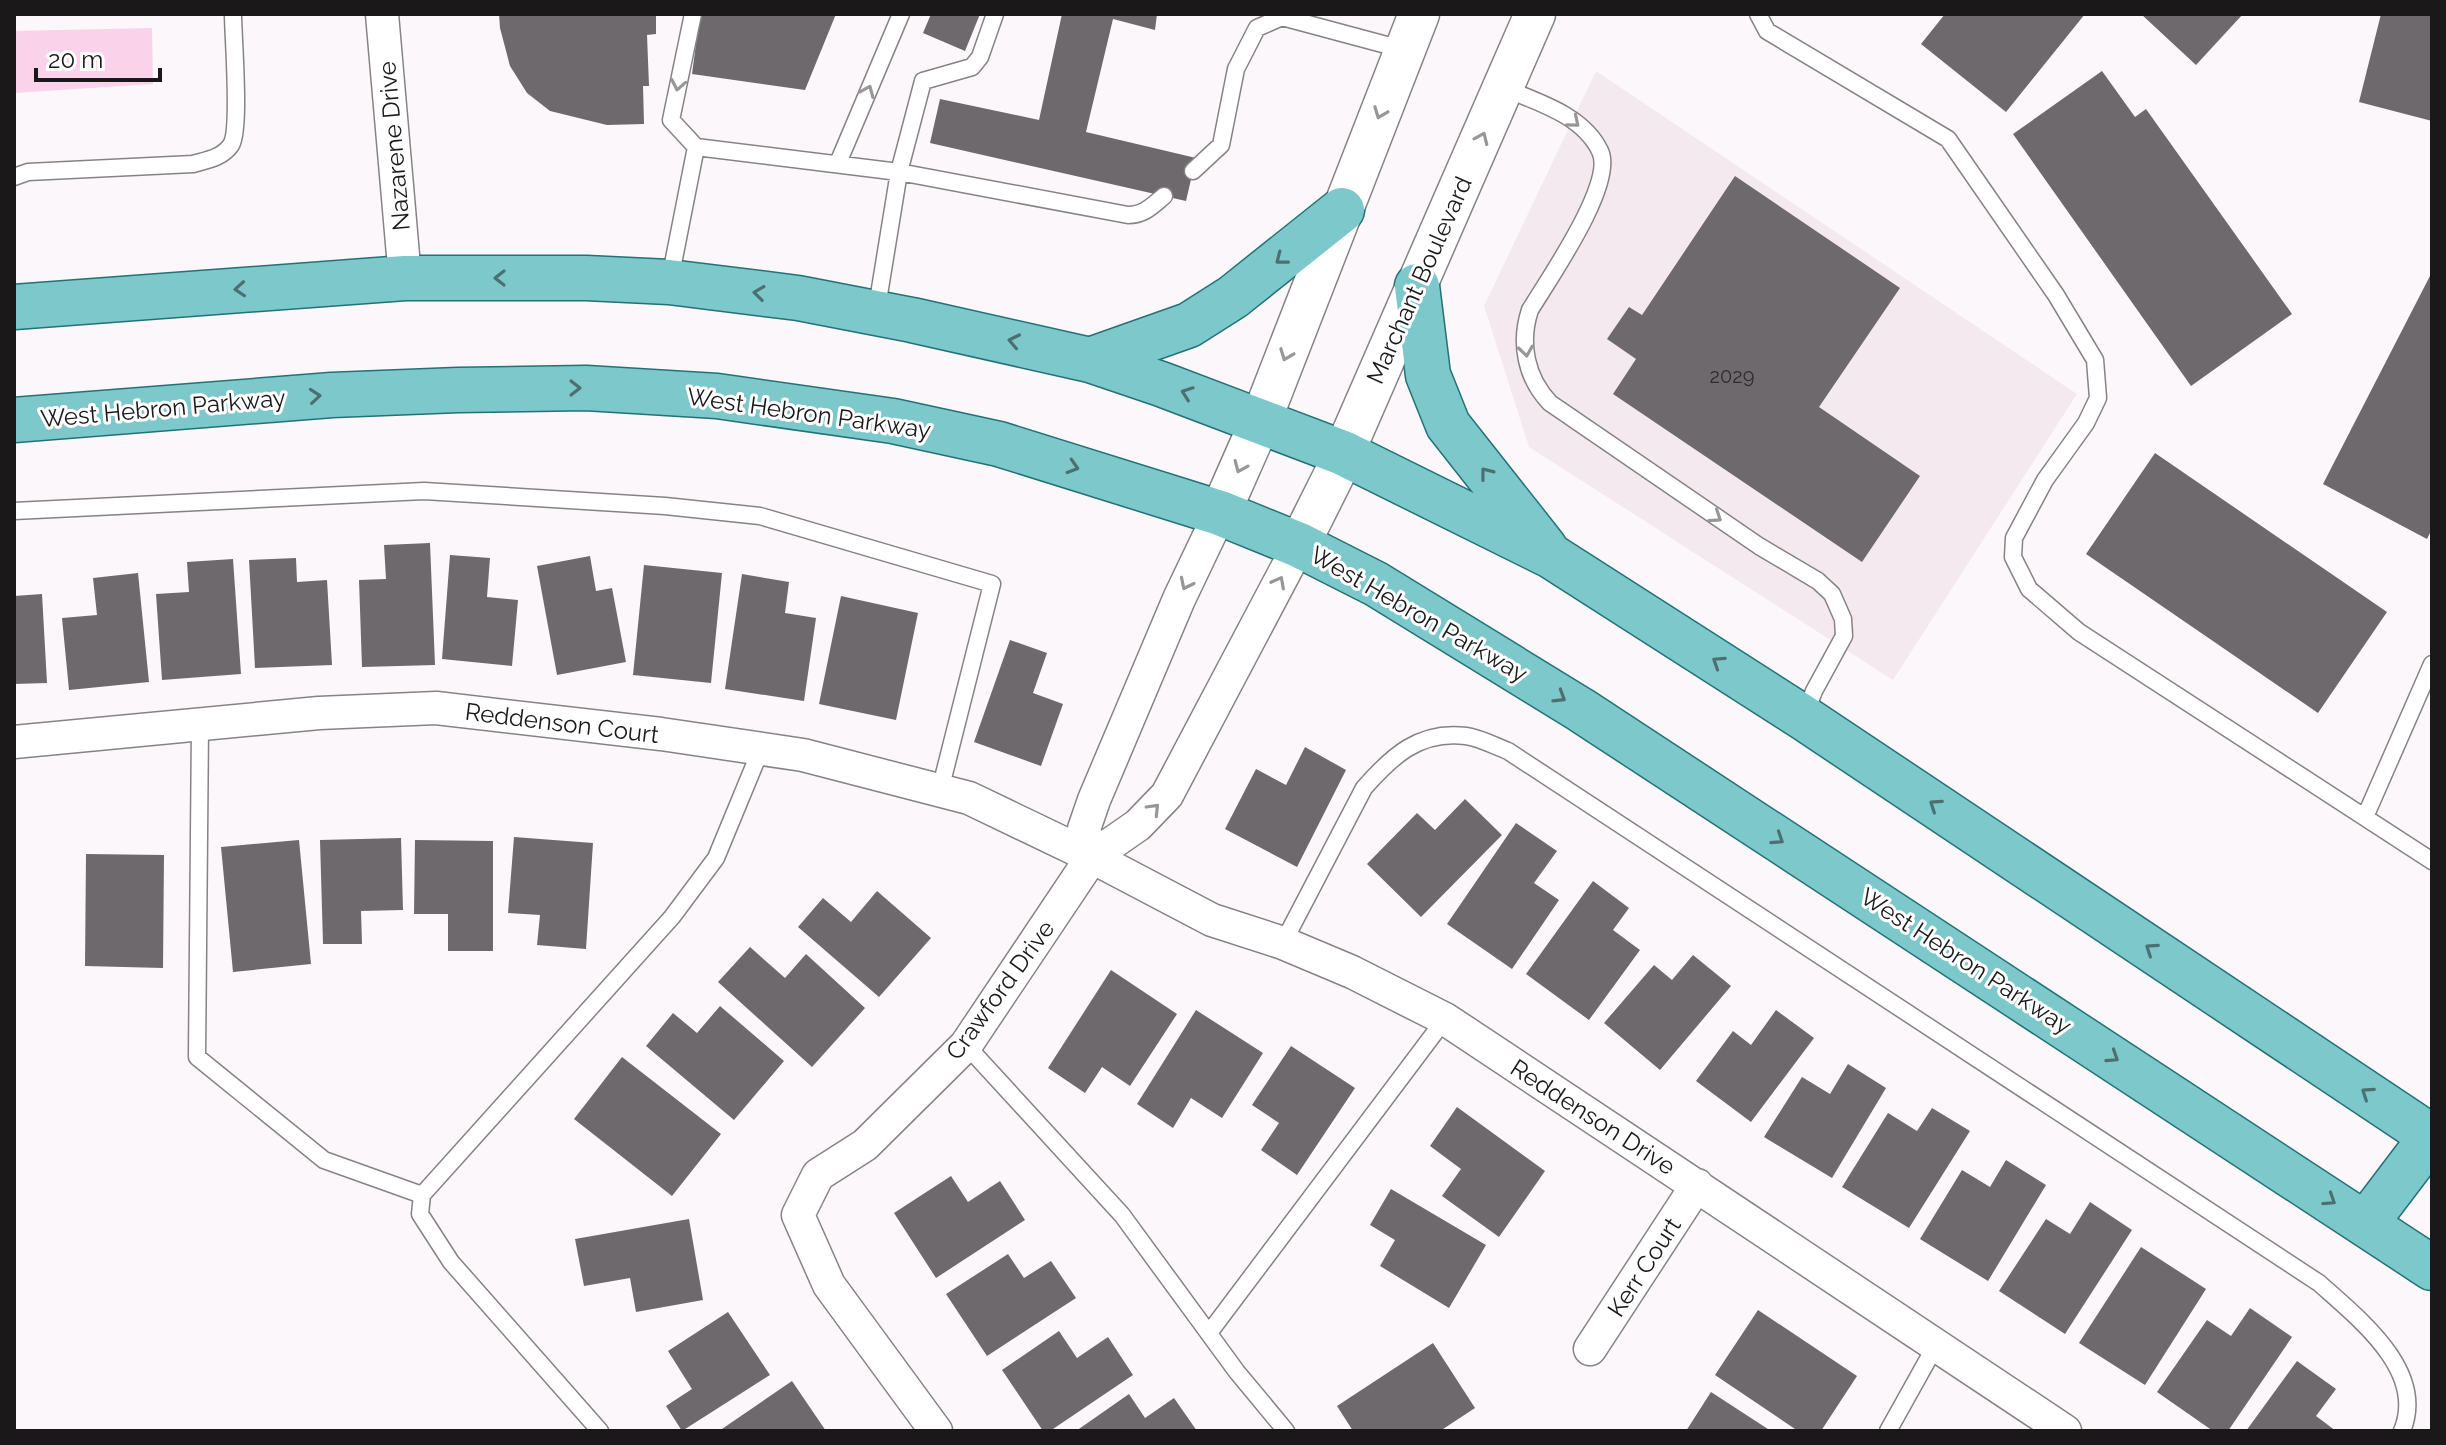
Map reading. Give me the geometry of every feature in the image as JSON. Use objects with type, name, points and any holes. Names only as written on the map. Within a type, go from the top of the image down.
[{"type":"main road","points":[[1090,360],[1189,325],[1233,297],[1342,210]]},
{"type":"main road","points":[[14,307],[405,278],[586,278],[669,282],[798,298],[940,325],[1090,360],[1261,420],[1343,453],[1551,556],[1804,718],[2432,1135],[2366,1223]]},
{"type":"main road","points":[[1417,286],[1428,375],[1448,425],[1551,556]]},
{"type":"main road","name":"West Hebron Parkway","points":[[14,420],[332,395],[458,390],[586,388],[717,396],[893,421],[999,444],[1220,513],[1299,545],[1376,584],[1581,710],[2432,1268]]},
{"type":"street","name":"Nazarene Drive","points":[[382,14],[405,278]]},
{"type":"street","name":"Marchant Boulevard","points":[[1299,545],[1343,453],[1535,14]]},
{"type":"street","points":[[1092,857],[1084,829],[1094,800],[1179,599],[1261,420],[1412,32]]},
{"type":"street","name":"Crawford Drive","points":[[936,1431],[829,1285],[798,1215],[818,1175],[865,1145],[966,1045],[1092,857],[1138,825],[1167,795],[1299,545]]},
{"type":"street","name":"Reddenson Court","points":[[14,742],[319,713],[436,708],[803,755],[969,798],[1092,857]]},
{"type":"street","name":"Reddenson Drive","points":[[1092,857],[1212,920],[1283,943],[1352,972],[1445,1019],[2065,1431]]},
{"type":"street","name":"Kerr Court","points":[[1590,1349],[1697,1185]]},
{"type":"lane","points":[[14,177],[28,172],[193,164],[219,157],[232,143],[235,117],[233,14]]},
{"type":"lane","points":[[693,14],[671,120],[696,147],[899,172],[1128,215],[1147,211],[1164,196]]},
{"type":"lane","points":[[838,163],[901,14]]},
{"type":"lane","points":[[876,314],[899,172],[923,81],[972,67],[980,57],[995,14]]},
{"type":"lane","points":[[1758,14],[1767,31],[1948,139],[2056,295],[2095,360],[2098,398],[2086,423],[2045,480],[2014,538],[2013,557],[2029,589],[2079,632],[2432,861]]},
{"type":"lane","points":[[1193,171],[1221,145],[1236,69],[1257,28],[1281,16],[1412,32]]},
{"type":"lane","points":[[1504,88],[1564,114],[1601,151],[1604,167],[1590,208],[1530,310],[1525,324],[1524,351],[1537,389],[1550,403],[1759,546],[1818,581],[1832,594],[1843,619],[1844,636],[1814,691],[1804,718]]},
{"type":"lane","points":[[669,282],[696,147]]},
{"type":"lane","points":[[14,511],[424,491],[665,506],[760,516],[992,584],[940,790]]},
{"type":"lane","points":[[2365,817],[2432,664]]},
{"type":"lane","points":[[200,725],[195,978],[197,1057],[324,1160],[422,1195]]},
{"type":"lane","points":[[1283,943],[1364,788],[1381,768],[1407,746],[1431,736],[1467,736],[1508,751],[2319,1283],[2376,1337],[2393,1362],[2407,1388],[2409,1415],[2402,1431]]},
{"type":"lane","points":[[600,1431],[451,1262],[420,1214],[422,1195],[672,917],[716,858],[761,749]]},
{"type":"lane","points":[[1209,1333],[1445,1019]]},
{"type":"lane","points":[[966,1045],[1122,1215],[1286,1431]]},
{"type":"lane","points":[[1888,1431],[1936,1345]]},
{"type":"shaded area","points":[[152,28],[153,84],[14,93],[14,31]]},
{"type":"shaded area","points":[[1596,71],[2077,394],[1893,680],[1529,447],[1484,306]]},
{"type":"building","points":[[499,14],[656,14],[656,34],[647,35],[649,86],[643,86],[644,124],[607,125],[550,111],[527,93],[510,66]]},
{"type":"building","points":[[700,14],[836,14],[805,90],[692,74]]},
{"type":"building","points":[[931,14],[980,14],[965,51],[923,33]]},
{"type":"building","points":[[1062,14],[1157,14],[1155,30],[1113,19],[1086,132],[1196,158],[1186,201],[930,143],[940,99],[1039,120]]},
{"type":"building","points":[[1945,14],[2085,14],[2006,112],[1921,44]]},
{"type":"building","points":[[2141,14],[2243,14],[2196,65]]},
{"type":"building","points":[[2381,14],[2432,14],[2432,121],[2359,102]]},
{"type":"building","points":[[2102,71],[2135,117],[2146,109],[2292,314],[2191,386],[2013,134]]},
{"type":"building","points":[[1735,176],[1900,288],[1819,407],[1920,476],[1862,562],[1613,394],[1636,359],[1607,339],[1629,307],[1642,315]]},
{"type":"building","points":[[2432,272],[2432,529],[2427,539],[2323,484]]},
{"type":"building","points":[[2155,453],[2387,612],[2318,713],[2086,554]]},
{"type":"building","points":[[430,543],[435,665],[362,667],[359,580],[386,579],[384,545]]},
{"type":"building","points":[[450,555],[490,558],[487,597],[518,600],[512,666],[442,659]]},
{"type":"building","points":[[590,556],[596,591],[612,588],[626,662],[557,675],[537,566]]},
{"type":"building","points":[[296,558],[297,582],[327,580],[332,665],[255,668],[249,560]]},
{"type":"building","points":[[233,559],[241,674],[162,680],[156,594],[189,592],[187,562]]},
{"type":"building","points":[[644,565],[722,573],[711,683],[633,675]]},
{"type":"building","points":[[138,573],[149,682],[69,690],[62,618],[97,615],[93,578]]},
{"type":"building","points":[[742,574],[789,582],[785,613],[816,618],[804,701],[725,689]]},
{"type":"building","points":[[42,594],[47,683],[14,684],[14,596]]},
{"type":"building","points":[[841,596],[918,613],[896,720],[819,704]]},
{"type":"building","points":[[1010,640],[1047,653],[1033,693],[1063,704],[1041,766],[974,742]]},
{"type":"building","points":[[1305,747],[1346,770],[1297,867],[1225,829],[1256,769],[1286,785]]},
{"type":"building","points":[[1465,799],[1502,835],[1421,917],[1367,864],[1417,813],[1435,830]]},
{"type":"building","points":[[1516,823],[1557,851],[1534,883],[1559,900],[1512,969],[1447,924]]},
{"type":"building","points":[[514,837],[593,843],[586,949],[537,945],[540,915],[508,913]]},
{"type":"building","points":[[401,838],[403,910],[361,911],[362,944],[323,944],[320,840]]},
{"type":"building","points":[[299,840],[311,964],[233,972],[221,847]]},
{"type":"building","points":[[415,840],[493,841],[493,951],[448,951],[448,914],[414,914]]},
{"type":"building","points":[[86,854],[164,855],[163,968],[85,966]]},
{"type":"building","points":[[1593,881],[1629,908],[1613,930],[1640,950],[1589,1020],[1526,974]]},
{"type":"building","points":[[877,891],[931,938],[879,997],[798,927],[823,898],[851,922]]},
{"type":"building","points":[[750,947],[785,978],[806,954],[865,1008],[812,1067],[718,982]]},
{"type":"building","points":[[1693,955],[1731,986],[1660,1070],[1604,1023],[1654,965],[1672,980]]},
{"type":"building","points":[[1111,970],[1177,1014],[1130,1086],[1102,1067],[1085,1093],[1048,1068]]},
{"type":"building","points":[[720,1006],[784,1061],[734,1120],[646,1046],[673,1013],[697,1033]]},
{"type":"building","points":[[1196,1010],[1263,1053],[1222,1118],[1191,1098],[1173,1128],[1137,1104]]},
{"type":"building","points":[[1776,1010],[1814,1038],[1751,1122],[1696,1081],[1733,1031],[1751,1045]]},
{"type":"building","points":[[1291,1046],[1355,1088],[1297,1175],[1261,1150],[1279,1123],[1252,1105]]},
{"type":"building","points":[[622,1057],[721,1134],[672,1196],[574,1119]]},
{"type":"building","points":[[1848,1064],[1886,1088],[1832,1178],[1764,1137],[1802,1077],[1830,1094]]},
{"type":"building","points":[[1457,1107],[1545,1171],[1499,1237],[1442,1196],[1461,1169],[1430,1146]]},
{"type":"building","points":[[1932,1108],[1970,1131],[1909,1228],[1842,1187],[1888,1113],[1917,1131]]},
{"type":"building","points":[[2006,1160],[2046,1185],[1988,1281],[1920,1239],[1962,1170],[1990,1187]]},
{"type":"building","points":[[951,1176],[968,1202],[1000,1181],[1025,1220],[936,1278],[894,1213]]},
{"type":"building","points":[[1391,1189],[1486,1245],[1449,1308],[1380,1266],[1395,1240],[1370,1225]]},
{"type":"building","points":[[2090,1202],[2132,1230],[2065,1334],[1999,1291],[2046,1219],[2070,1234]]},
{"type":"building","points":[[689,1219],[703,1300],[636,1312],[630,1278],[584,1286],[575,1239]]},
{"type":"building","points":[[2141,1247],[2206,1289],[2145,1385],[2079,1343]]},
{"type":"building","points":[[1008,1254],[1024,1278],[1051,1261],[1076,1298],[987,1356],[946,1294]]},
{"type":"building","points":[[2250,1308],[2292,1337],[2228,1431],[2213,1431],[2157,1392],[2207,1320],[2231,1336]]},
{"type":"building","points":[[1758,1310],[1857,1376],[1821,1431],[1798,1431],[1715,1375]]},
{"type":"building","points":[[728,1312],[770,1375],[682,1431],[666,1406],[692,1389],[668,1351]]},
{"type":"building","points":[[1059,1331],[1077,1358],[1108,1337],[1133,1375],[1050,1431],[1043,1431],[1002,1370]]},
{"type":"building","points":[[1433,1343],[1475,1408],[1440,1431],[1353,1431],[1337,1406]]},
{"type":"building","points":[[2297,1361],[2336,1389],[2316,1416],[2336,1431],[2246,1431]]},
{"type":"building","points":[[792,1381],[826,1431],[719,1431]]},
{"type":"building","points":[[1711,1392],[1771,1431],[1686,1431]]},
{"type":"building","points":[[1129,1394],[1145,1418],[1174,1398],[1197,1431],[1076,1431]]}]
